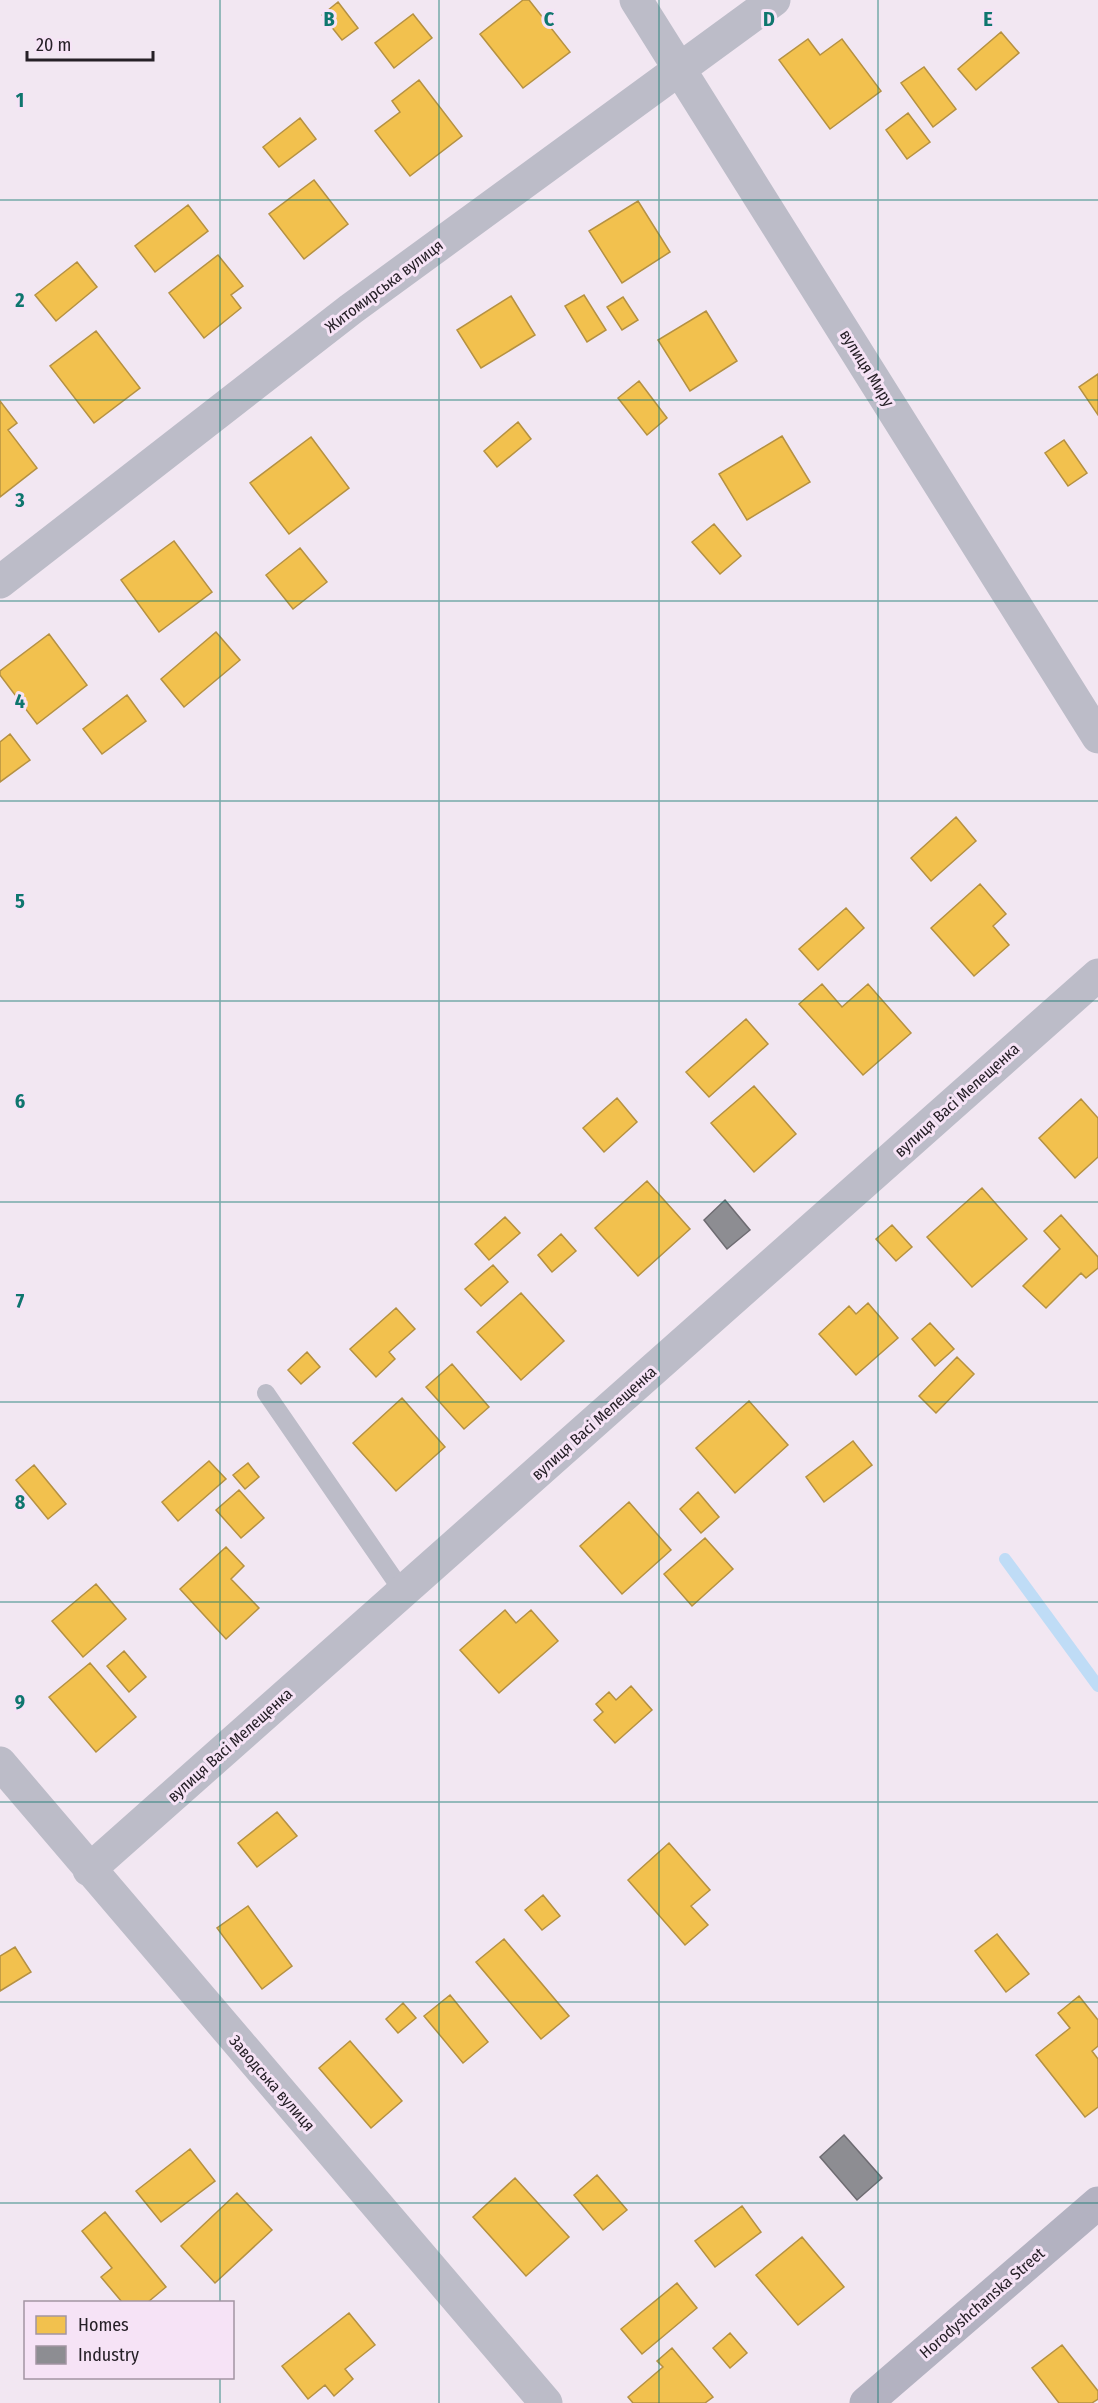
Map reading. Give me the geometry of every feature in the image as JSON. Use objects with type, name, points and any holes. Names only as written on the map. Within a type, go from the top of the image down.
[{"type":"street","name":"вулиця Миру","points":[[636,0],[1098,736]]},
{"type":"street","name":"Житомирська вулиця","points":[[0,582],[351,309],[774,0]]},
{"type":"street","name":"вулиця Васі Мелещенка","points":[[89,1870],[1098,975]]},
{"type":"street","name":"Заводська вулиця","points":[[0,1763],[546,2403]]},
{"type":"street","name":"Horodyshchanska Street","points":[[866,2403],[1098,2203]]},
{"type":"lane","points":[[266,1393],[403,1592]]},
{"type":"building: Homes","points":[[523,0],[529,0],[570,52],[523,88],[480,34]]},
{"type":"building: Homes","points":[[338,2],[358,28],[342,40],[322,15]]},
{"type":"building: Homes","points":[[413,14],[432,38],[394,68],[375,43]]},
{"type":"building: Homes","points":[[1001,32],[1019,53],[976,90],[958,69]]},
{"type":"building: Homes","points":[[808,39],[820,55],[842,39],[881,91],[830,129],[779,60]]},
{"type":"building: Homes","points":[[924,67],[956,109],[933,127],[901,83]]},
{"type":"building: Homes","points":[[419,80],[462,136],[410,176],[375,131],[400,112],[392,101]]},
{"type":"building: Homes","points":[[908,113],[930,142],[907,159],[886,130]]},
{"type":"building: Homes","points":[[300,118],[316,139],[279,167],[263,147]]},
{"type":"building: Homes","points":[[314,180],[348,224],[304,259],[269,214]]},
{"type":"building: Homes","points":[[638,201],[670,252],[622,283],[589,231]]},
{"type":"building: Homes","points":[[188,205],[208,231],[155,272],[135,246]]},
{"type":"building: Homes","points":[[218,255],[243,286],[231,295],[241,308],[204,338],[169,293]]},
{"type":"building: Homes","points":[[77,262],[97,287],[56,321],[35,295]]},
{"type":"building: Homes","points":[[584,295],[606,330],[587,342],[565,306]]},
{"type":"building: Homes","points":[[511,296],[535,335],[481,368],[457,330]]},
{"type":"building: Homes","points":[[623,297],[638,320],[622,330],[607,307]]},
{"type":"building: Homes","points":[[706,311],[737,361],[690,391],[658,340]]},
{"type":"building: Homes","points":[[96,331],[140,388],[94,423],[50,366]]},
{"type":"building: Homes","points":[[1098,374],[1098,415],[1079,387]]},
{"type":"building: Homes","points":[[639,381],[667,418],[647,435],[618,398]]},
{"type":"building: Homes","points":[[0,401],[17,423],[8,430],[37,468],[0,497]]},
{"type":"building: Homes","points":[[518,422],[531,439],[497,467],[484,451]]},
{"type":"building: Homes","points":[[782,436],[810,482],[747,520],[719,474]]},
{"type":"building: Homes","points":[[311,437],[349,488],[289,534],[250,483]]},
{"type":"building: Homes","points":[[1064,440],[1087,473],[1068,486],[1045,453]]},
{"type":"building: Homes","points":[[714,524],[741,556],[720,574],[692,542]]},
{"type":"building: Homes","points":[[174,541],[212,592],[159,632],[121,580]]},
{"type":"building: Homes","points":[[300,548],[327,582],[293,609],[266,575]]},
{"type":"building: Homes","points":[[216,632],[240,660],[184,707],[161,679]]},
{"type":"building: Homes","points":[[49,634],[87,685],[37,724],[0,675],[0,671]]},
{"type":"building: Homes","points":[[127,695],[146,721],[102,754],[83,729]]},
{"type":"building: Homes","points":[[10,734],[30,760],[0,782],[0,742]]},
{"type":"building: Homes","points":[[956,817],[976,841],[931,881],[911,858]]},
{"type":"building: Homes","points":[[980,884],[1006,914],[993,926],[1009,945],[974,976],[931,928]]},
{"type":"building: Homes","points":[[846,908],[864,928],[818,970],[799,949]]},
{"type":"building: Homes","points":[[822,984],[842,1007],[868,984],[911,1033],[863,1075],[799,1004]]},
{"type":"building: Homes","points":[[746,1019],[768,1044],[709,1097],[686,1072]]},
{"type":"building: Homes","points":[[754,1086],[796,1134],[754,1172],[711,1123]]},
{"type":"building: Homes","points":[[617,1098],[637,1122],[604,1152],[583,1128]]},
{"type":"building: Homes","points":[[1081,1099],[1098,1118],[1098,1157],[1075,1178],[1039,1138]]},
{"type":"building: Homes","points":[[647,1181],[690,1229],[638,1276],[595,1228]]},
{"type":"building: Homes","points":[[982,1188],[1027,1239],[972,1287],[927,1237]]},
{"type":"building: Homes","points":[[1061,1215],[1098,1257],[1098,1268],[1086,1278],[1081,1273],[1046,1308],[1023,1286],[1060,1249],[1044,1231]]},
{"type":"building: Homes","points":[[505,1217],[520,1233],[489,1260],[475,1244]]},
{"type":"building: Homes","points":[[892,1225],[912,1247],[896,1261],[876,1239]]},
{"type":"building: Homes","points":[[561,1234],[576,1251],[552,1272],[538,1255]]},
{"type":"building: Homes","points":[[493,1265],[508,1282],[481,1306],[465,1289]]},
{"type":"building: Homes","points":[[521,1293],[564,1341],[521,1380],[477,1332]]},
{"type":"building: Homes","points":[[868,1303],[898,1338],[856,1375],[819,1334],[849,1306],[856,1314]]},
{"type":"building: Homes","points":[[396,1308],[415,1329],[389,1352],[395,1359],[376,1377],[350,1349]]},
{"type":"building: Homes","points":[[930,1323],[954,1349],[935,1366],[912,1339]]},
{"type":"building: Homes","points":[[307,1352],[320,1367],[301,1384],[288,1370]]},
{"type":"building: Homes","points":[[957,1357],[974,1374],[936,1413],[919,1396]]},
{"type":"building: Homes","points":[[452,1364],[489,1407],[464,1429],[426,1387]]},
{"type":"building: Homes","points":[[402,1398],[445,1447],[396,1491],[353,1443]]},
{"type":"building: Homes","points":[[749,1401],[788,1445],[735,1493],[696,1448]]},
{"type":"building: Homes","points":[[853,1441],[872,1465],[824,1502],[806,1477]]},
{"type":"building: Homes","points":[[209,1461],[226,1479],[178,1521],[162,1502]]},
{"type":"building: Homes","points":[[248,1463],[259,1477],[245,1489],[233,1475]]},
{"type":"building: Homes","points":[[34,1465],[66,1504],[48,1519],[16,1480]]},
{"type":"building: Homes","points":[[239,1490],[264,1518],[241,1538],[216,1510]]},
{"type":"building: Homes","points":[[698,1492],[719,1517],[701,1533],[680,1509]]},
{"type":"building: Homes","points":[[629,1502],[671,1550],[622,1594],[580,1546]]},
{"type":"building: Homes","points":[[705,1538],[733,1569],[692,1606],[664,1574]]},
{"type":"building: Homes","points":[[226,1547],[244,1566],[231,1579],[259,1608],[226,1639],[180,1589]]},
{"type":"building: Homes","points":[[96,1584],[126,1619],[83,1657],[52,1621]]},
{"type":"building: Homes","points":[[505,1610],[516,1623],[531,1610],[558,1641],[499,1693],[460,1650]]},
{"type":"building: Homes","points":[[124,1651],[146,1677],[129,1692],[107,1666]]},
{"type":"building: Homes","points":[[90,1663],[136,1717],[96,1752],[49,1697]]},
{"type":"building: Homes","points":[[631,1686],[652,1710],[615,1743],[594,1720],[603,1712],[596,1704],[609,1692],[616,1700]]},
{"type":"building: Homes","points":[[277,1812],[297,1836],[257,1867],[238,1843]]},
{"type":"building: Homes","points":[[669,1843],[710,1890],[691,1906],[708,1925],[685,1945],[628,1880]]},
{"type":"building: Homes","points":[[543,1895],[560,1916],[542,1930],[525,1910]]},
{"type":"building: Homes","points":[[248,1906],[292,1966],[262,1989],[217,1928]]},
{"type":"building: Homes","points":[[997,1934],[1029,1974],[1006,1992],[975,1951]]},
{"type":"building: Homes","points":[[504,1939],[569,2016],[541,2039],[476,1962]]},
{"type":"building: Homes","points":[[15,1947],[31,1972],[0,1991],[0,1956]]},
{"type":"building: Homes","points":[[450,1995],[488,2042],[463,2063],[424,2016]]},
{"type":"building: Homes","points":[[1079,1996],[1098,2020],[1098,2046],[1092,2051],[1098,2059],[1098,2107],[1085,2117],[1036,2055],[1070,2028],[1058,2013]]},
{"type":"building: Homes","points":[[403,2003],[416,2018],[398,2033],[386,2019]]},
{"type":"building: Homes","points":[[350,2041],[402,2101],[371,2128],[319,2068]]},
{"type":"building: Homes","points":[[190,2149],[215,2181],[161,2222],[136,2191]]},
{"type":"building: Homes","points":[[597,2175],[627,2210],[603,2230],[574,2195]]},
{"type":"building: Homes","points":[[515,2178],[569,2237],[526,2276],[473,2217]]},
{"type":"building: Homes","points":[[237,2193],[272,2230],[215,2283],[181,2246]]},
{"type":"building: Homes","points":[[742,2206],[761,2232],[715,2267],[695,2241]]},
{"type":"building: Homes","points":[[105,2212],[166,2287],[149,2301],[121,2301],[101,2277],[112,2268],[82,2231]]},
{"type":"building: Homes","points":[[802,2237],[844,2287],[798,2325],[756,2275]]},
{"type":"building: Homes","points":[[677,2283],[697,2308],[642,2354],[621,2329]]},
{"type":"building: Homes","points":[[349,2313],[375,2345],[345,2369],[353,2379],[334,2396],[325,2385],[308,2399],[282,2366]]},
{"type":"building: Homes","points":[[730,2333],[747,2353],[730,2368],[713,2348]]},
{"type":"building: Homes","points":[[1062,2345],[1098,2391],[1098,2399],[1092,2403],[1059,2403],[1032,2368]]},
{"type":"building: Homes","points":[[672,2348],[713,2397],[705,2403],[633,2403],[628,2397],[663,2367],[657,2361]]},
{"type":"building: Industry","points":[[725,1200],[750,1230],[727,1249],[704,1220]]},
{"type":"building: Industry","points":[[844,2135],[882,2178],[857,2200],[820,2157]]},
{"type":"waterway","points":[[1005,1559],[1098,1686]]}]
